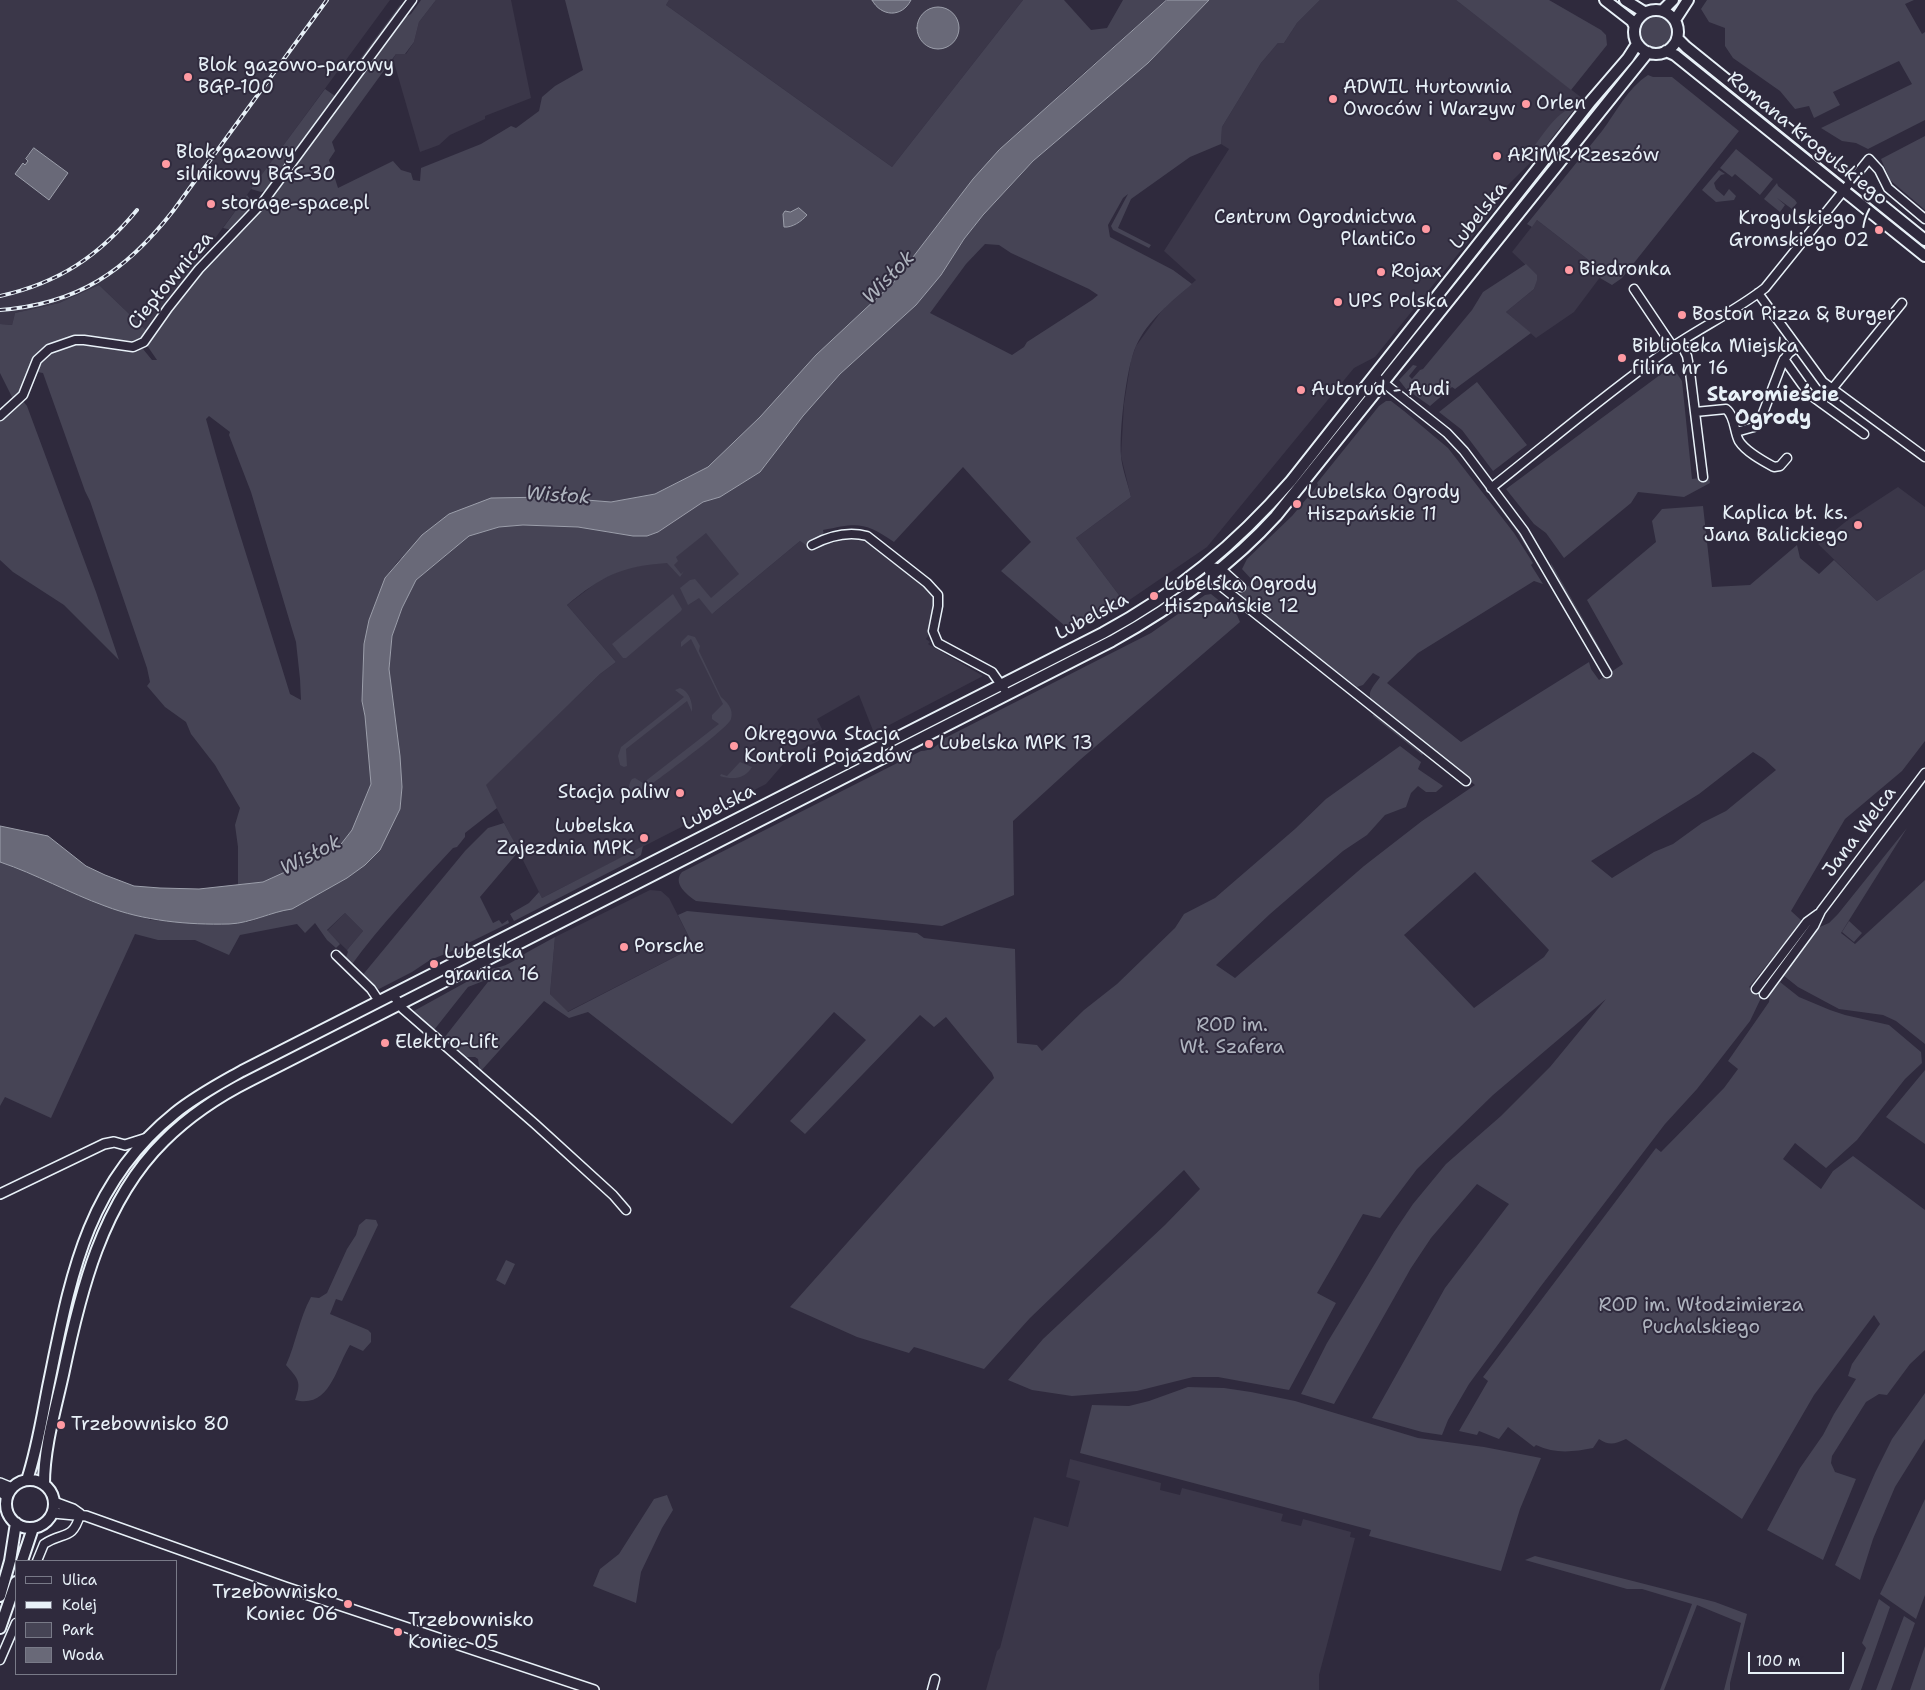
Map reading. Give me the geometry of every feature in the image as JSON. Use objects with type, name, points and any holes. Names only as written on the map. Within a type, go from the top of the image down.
[{"type":"main road","points":[[1605,0],[1632,20],[1634,25]]},
{"type":"main road","points":[[1625,0],[1644,12]]},
{"type":"main road","points":[[1663,10],[1673,0]]},
{"type":"main road","points":[[1675,20],[1688,0]]},
{"type":"main road","points":[[1663,10],[1675,20],[1678,28],[1677,38],[1674,45],[1666,51],[1656,54],[1648,52],[1637,44],[1633,33],[1634,25],[1644,12],[1663,10]]},
{"type":"main road","name":"Romana Krogulskiego","points":[[1677,38],[1686,48],[1925,240]]},
{"type":"main road","name":"Lubelska","points":[[28,1480],[63,1312],[85,1236],[103,1198],[129,1160],[147,1138],[175,1113],[213,1087],[385,998],[1126,621],[1207,566],[1261,515],[1300,469],[1637,44]]},
{"type":"main road","name":"Romana Krogulskiego","points":[[1666,51],[1675,55],[1925,256]]},
{"type":"main road","name":"Lubelska","points":[[44,1484],[46,1455],[72,1328],[85,1282],[100,1242],[122,1198],[141,1168],[163,1142],[219,1097],[243,1084],[1007,695],[1146,622],[1211,577],[1265,528],[1309,476],[1648,52]]},
{"type":"main road","points":[[1300,469],[1307,470],[1309,476]]},
{"type":"main road","points":[[85,1236],[88,1246],[92,1247],[100,1242]]},
{"type":"main road","points":[[22,1481],[39,1481],[44,1484],[50,1489],[54,1502],[52,1513],[45,1523],[33,1528],[27,1528],[16,1523],[7,1511],[6,1492],[22,1481]]},
{"type":"main road","points":[[0,1596],[10,1561],[16,1523]]},
{"type":"main road","points":[[22,1560],[33,1528]]},
{"type":"main road","points":[[0,1628],[15,1585]]},
{"type":"street","name":"Ciepłownicza","points":[[0,416],[23,395],[37,360],[49,349],[75,340],[128,346],[138,346],[144,342],[199,269],[263,202],[412,0]]},
{"type":"street","points":[[1491,488],[1627,379],[1680,342],[1766,287],[1869,159],[1879,170],[1888,188],[1925,219]]},
{"type":"street","points":[[1634,289],[1673,347]]},
{"type":"street","points":[[1758,293],[1817,376],[1925,458]]},
{"type":"street","points":[[1832,389],[1902,303]]},
{"type":"street","points":[[1680,342],[1687,356],[1690,372],[1703,477]]},
{"type":"street","points":[[1736,432],[1754,427],[1760,421],[1784,359],[1789,352],[1797,347]]},
{"type":"street","points":[[1784,359],[1809,394],[1864,434]]},
{"type":"street","points":[[1375,376],[1447,433],[1464,451],[1524,531],[1541,557],[1607,673]]},
{"type":"street","points":[[1695,412],[1726,409],[1731,416],[1743,446],[1774,467],[1780,466],[1787,458]]},
{"type":"street","points":[[812,545],[825,538],[847,534],[856,533],[867,536],[927,583],[938,595],[938,606],[932,631],[938,643],[992,672],[1007,695]]},
{"type":"street","points":[[1207,566],[1221,569],[1241,587]]},
{"type":"street","points":[[1207,566],[1211,577],[1466,781]]},
{"type":"street","name":"Jana Welca","points":[[1764,994],[1814,926],[1821,911],[1925,773]]},
{"type":"street","name":"Jana Welca","points":[[1756,989],[1807,922],[1821,911]]},
{"type":"street","points":[[336,955],[372,989],[385,998],[397,1000],[398,1005],[613,1194],[626,1210]]},
{"type":"street","points":[[0,1194],[104,1144],[114,1142],[125,1145],[147,1138]]},
{"type":"street","points":[[125,1145],[129,1160]]},
{"type":"street","points":[[0,1483],[6,1492]]},
{"type":"street","points":[[54,1502],[73,1509],[80,1515]]},
{"type":"street","points":[[52,1513],[80,1515],[294,1590],[594,1690]]},
{"type":"street","points":[[36,1560],[44,1544],[72,1532],[80,1515]]},
{"type":"street","points":[[0,1660],[15,1624]]},
{"type":"street","points":[[932,1690],[935,1679]]},
{"type":"shaded area","points":[[0,0],[390,0],[147,331],[99,285],[59,303],[15,313],[12,325],[0,324]]},
{"type":"shaded area","points":[[436,0],[511,0],[531,98],[485,116],[485,119],[450,135],[439,145],[420,152],[393,59],[396,54],[406,54],[414,42],[419,22]]},
{"type":"shaded area","points":[[669,0],[1023,0],[892,167],[666,5]]},
{"type":"shaded area","points":[[1320,0],[1456,0],[1582,98],[1540,153],[1506,187],[1499,196],[1496,207],[1375,357],[1354,368],[1207,547],[1125,603],[1076,538],[1131,497],[1121,456],[1124,404],[1131,360],[1136,346],[1163,309],[1196,280],[1164,251],[1229,149],[1221,144],[1222,127],[1261,63],[1278,43],[1284,43],[1297,23]]},
{"type":"shaded area","points":[[1537,220],[1604,272],[1574,312],[1536,338],[1506,312],[1534,289],[1536,275],[1512,252]]},
{"type":"shaded area","points":[[1898,487],[1925,507],[1925,569],[1877,601],[1818,544],[1849,519]]},
{"type":"shaded area","points":[[707,529],[750,576],[712,614],[800,541],[807,546],[853,538],[865,541],[925,588],[932,596],[934,607],[928,627],[929,635],[926,639],[930,642],[928,644],[983,676],[874,733],[859,695],[817,719],[826,737],[791,755],[766,784],[542,898],[485,785],[600,674],[616,662],[567,605],[600,580],[624,569],[643,565]]},
{"type":"shaded area","points":[[650,890],[661,891],[669,898],[694,947],[567,1012],[550,994],[555,937]]},
{"type":"shaded area","points":[[345,913],[363,931],[347,950],[327,931]]},
{"type":"shaded area","points":[[1070,1459],[1161,1483],[1160,1490],[1180,1495],[1182,1488],[1283,1514],[1281,1521],[1301,1526],[1303,1519],[1351,1532],[1350,1537],[1355,1538],[1319,1675],[1319,1690],[986,1690],[997,1651],[1000,1648],[1034,1517],[1068,1527],[1080,1481],[1066,1477]]},
{"type":"green space","points":[[421,0],[436,0],[419,22],[414,42],[405,54],[396,54],[332,142],[335,151],[329,160],[338,188],[393,161],[401,170],[411,173],[413,180],[420,181],[421,168],[481,144],[511,126],[516,128],[539,111],[542,97],[555,86],[583,70],[565,0],[669,0],[666,5],[892,167],[1023,0],[1064,0],[1091,30],[1107,28],[1123,0],[1167,0],[1068,87],[973,179],[893,283],[816,355],[760,417],[708,467],[655,494],[611,502],[549,497],[400,559],[385,578],[369,620],[364,644],[362,701],[371,784],[352,830],[338,848],[263,882],[238,885],[238,847],[235,825],[240,808],[215,765],[191,734],[186,722],[165,707],[147,686],[150,682],[147,668],[90,501],[43,373],[37,372],[46,355],[78,342],[128,350],[143,349],[152,360],[157,360],[146,344],[173,306],[206,266],[260,212],[401,20],[411,14]],"holes":[[[209,416],[230,432],[229,435],[251,492],[296,642],[301,700],[290,694],[206,419]]]},
{"type":"green space","points":[[1209,0],[1320,0],[1297,23],[1284,43],[1278,43],[1261,63],[1222,127],[1221,144],[1190,157],[1131,199],[1118,228],[1151,245],[1149,248],[1113,230],[1111,226],[1128,194],[1123,198],[1108,225],[1110,237],[1173,270],[1192,284],[1146,328],[1132,356],[1122,416],[1121,445],[1121,456],[1131,497],[1076,538],[1125,603],[1065,626],[1001,571],[1031,542],[963,467],[894,542],[867,527],[852,525],[823,530],[824,535],[809,543],[810,546],[800,541],[712,614],[699,598],[688,605],[680,588],[690,580],[695,579],[711,598],[739,574],[706,533],[676,557],[678,561],[674,565],[681,574],[684,571],[680,577],[667,563],[651,564],[613,574],[591,587],[567,605],[616,662],[600,674],[486,785],[497,808],[465,833],[465,837],[457,847],[453,848],[400,906],[350,967],[346,957],[347,950],[363,931],[345,913],[327,930],[340,944],[336,948],[327,940],[315,923],[305,933],[297,924],[240,935],[229,955],[195,940],[158,940],[135,934],[51,1118],[5,1097],[0,1106],[0,862],[30,872],[62,888],[151,920],[229,924],[248,922],[283,910],[292,909],[400,809],[402,787],[400,756],[389,669],[392,636],[402,608],[416,580],[469,536],[499,527],[523,525],[578,527],[633,536],[647,536],[658,532],[703,502],[720,497],[760,472],[803,416],[840,374],[916,305],[941,275],[964,239],[983,215],[1033,161],[1148,63]],"holes":[[[985,244],[999,245],[1011,253],[1098,295],[1027,342],[1024,347],[1012,355],[930,313],[966,264]]]},
{"type":"green space","points":[[1456,0],[1549,0],[1601,30],[1606,35],[1607,45],[1571,90]]},
{"type":"green space","points":[[1707,0],[1914,0],[1905,4],[1922,34],[1925,32],[1925,120],[1868,149],[1856,143],[1842,141],[1821,128],[1912,84],[1899,61],[1833,92],[1840,105],[1814,118],[1809,106],[1795,109],[1780,91],[1733,58],[1725,46],[1725,28],[1709,22],[1701,9]]},
{"type":"green space","points":[[400,5],[402,7],[356,68],[355,66]]},
{"type":"green space","points":[[1656,17],[1667,21],[1671,32],[1667,43],[1656,47],[1645,43],[1641,32],[1645,21]]},
{"type":"green space","points":[[1648,75],[1653,77],[1672,77],[1739,131],[1622,278],[1612,285],[1600,278],[1604,272],[1537,220],[1532,227],[1527,224],[1602,131],[1628,94]]},
{"type":"green space","points":[[325,89],[335,96],[265,191],[261,192],[251,189]]},
{"type":"green space","points":[[1576,107],[1540,153],[1534,152],[1534,146],[1557,117]]},
{"type":"green space","points":[[1925,136],[1925,210],[1890,180],[1881,159]]},
{"type":"green space","points":[[1736,149],[1773,179],[1760,195],[1735,174],[1732,177],[1720,168]]},
{"type":"green space","points":[[1719,170],[1725,174],[1721,175],[1714,183],[1716,189],[1724,196],[1729,189],[1736,196],[1734,200],[1716,202],[1702,190]]},
{"type":"green space","points":[[1777,183],[1797,203],[1792,209],[1777,198],[1785,205],[1780,212],[1764,199]]},
{"type":"green space","points":[[247,195],[254,205],[232,230],[223,228]]},
{"type":"green space","points":[[1526,264],[1537,275],[1534,289],[1506,312],[1531,333],[1455,389],[1452,387],[1430,406],[1406,389],[1399,380],[1413,365],[1417,366],[1409,376],[1412,379],[1423,369],[1472,310],[1483,292]]},
{"type":"green space","points":[[99,285],[147,331],[138,343],[85,336],[73,337],[49,345],[42,351],[21,391],[13,399],[0,373],[0,324],[12,325],[15,313],[59,303]]},
{"type":"green space","points":[[1672,366],[1682,381],[1692,479],[1709,477],[1710,483],[1684,497],[1638,492],[1631,503],[1564,558],[1546,533],[1534,524],[1506,489]]},
{"type":"green space","points":[[1477,382],[1527,445],[1493,471],[1462,430],[1439,412]]},
{"type":"green space","points":[[23,401],[27,406],[96,592],[119,660],[64,605],[13,572],[0,560],[0,421]]},
{"type":"green space","name":"ROD im. Wł. Szafera","points":[[1386,401],[1391,401],[1448,448],[1514,533],[1533,563],[1531,565],[1543,584],[1534,581],[1418,653],[1387,683],[1461,742],[1589,662],[1591,669],[1599,680],[1623,664],[1587,600],[1656,542],[1652,521],[1662,509],[1703,506],[1712,587],[1750,585],[1797,545],[1800,558],[1819,574],[1834,560],[1877,601],[1925,569],[1925,741],[1902,771],[1845,819],[1791,911],[1802,921],[1749,987],[1761,998],[1750,1021],[1697,1089],[1665,1124],[1541,1286],[1469,1384],[1448,1420],[1442,1435],[1422,1432],[1372,1418],[1445,1288],[1509,1204],[1477,1184],[1431,1238],[1411,1268],[1334,1404],[1301,1394],[1327,1343],[1413,1204],[1446,1164],[1501,1116],[1550,1067],[1606,999],[1493,1095],[1417,1169],[1380,1218],[1363,1214],[1317,1293],[1336,1303],[1289,1390],[1218,1377],[1193,1377],[1137,1391],[1072,1396],[1032,1390],[1008,1380],[1043,1339],[1165,1225],[1200,1189],[1184,1170],[1030,1318],[984,1369],[914,1347],[909,1353],[857,1337],[790,1307],[994,1078],[992,1073],[946,1017],[934,1027],[920,1015],[805,1134],[790,1121],[866,1040],[834,1012],[732,1124],[588,1012],[569,1018],[544,1001],[480,1072],[478,1059],[467,1057],[444,1038],[491,978],[468,987],[434,1030],[412,1012],[490,969],[510,963],[555,937],[550,994],[568,1012],[694,947],[678,915],[687,911],[917,933],[924,938],[1015,949],[1017,1043],[1037,1045],[1042,1051],[1084,1010],[1117,984],[1175,928],[1184,914],[1215,898],[1295,829],[1326,799],[1400,746],[1421,762],[1418,769],[1443,786],[1436,792],[1426,792],[1418,786],[1411,793],[1406,807],[1385,815],[1367,835],[1343,851],[1270,914],[1216,965],[1235,978],[1364,866],[1422,821],[1475,785],[1372,702],[1370,692],[1380,677],[1373,673],[1363,685],[1357,687],[1239,596],[1253,581],[1242,569],[1247,559],[1292,516],[1379,406]],"holes":[[[1753,752],[1776,770],[1726,811],[1702,823],[1673,844],[1654,852],[1612,878],[1591,861],[1699,794]],[[1475,872],[1549,950],[1544,957],[1474,1008],[1404,935]]]},
{"type":"green space","points":[[1482,481],[1534,552],[1530,554],[1517,532],[1480,482]]},
{"type":"green space","points":[[1551,563],[1601,650],[1599,651],[1552,571]]},
{"type":"green space","points":[[673,594],[682,609],[681,611],[626,658],[623,658],[612,644]]},
{"type":"green space","points":[[1211,594],[1237,615],[1240,622],[1081,759],[1013,821],[1014,895],[942,926],[696,901],[682,888],[679,876],[682,872],[921,751],[934,748],[943,739],[1151,633],[1205,595]]},
{"type":"green space","points":[[688,635],[695,637],[700,646],[699,651],[721,697],[731,709],[731,719],[704,744],[636,796],[633,796],[629,788],[632,779],[635,778],[643,783],[719,724],[712,719],[712,715],[723,704],[691,639],[681,647],[681,642]]},
{"type":"green space","points":[[680,688],[690,698],[692,712],[687,701],[626,749],[627,766],[620,765],[618,756],[621,747],[684,697],[675,690]]},
{"type":"green space","points":[[1374,713],[1424,753],[1422,755],[1373,716]]},
{"type":"green space","points":[[740,762],[752,767],[746,774],[738,778],[720,776],[721,774],[727,776]]},
{"type":"green space","points":[[504,823],[519,851],[480,897],[493,923],[499,920],[502,924],[508,920],[509,923],[430,960],[412,972],[377,990],[361,977],[465,851],[488,828]]},
{"type":"green space","points":[[1907,828],[1841,933],[1855,944],[1925,880],[1925,1044],[1896,1021],[1883,1015],[1839,1009],[1798,987],[1783,975],[1815,929],[1829,923],[1838,914]]},
{"type":"green space","points":[[643,846],[641,855],[637,858],[514,921],[510,914],[529,903],[539,892],[542,898]]},
{"type":"green space","points":[[1849,921],[1862,933],[1854,942],[1842,932]]},
{"type":"green space","name":"ROD im. Włodzimierza Puchalskiego","points":[[1780,982],[1799,997],[1830,1010],[1889,1025],[1921,1052],[1922,1063],[1905,1079],[1857,1140],[1826,1168],[1795,1143],[1783,1159],[1821,1189],[1833,1171],[1853,1156],[1925,1210],[1925,1350],[1910,1364],[1887,1395],[1879,1394],[1866,1402],[1832,1456],[1831,1463],[1835,1472],[1856,1479],[1823,1560],[1767,1530],[1800,1468],[1823,1435],[1856,1379],[1848,1376],[1852,1364],[1880,1324],[1874,1315],[1814,1395],[1742,1519],[1626,1439],[1612,1444],[1599,1439],[1593,1448],[1564,1451],[1550,1450],[1536,1445],[1534,1447],[1508,1427],[1499,1439],[1479,1431],[1477,1435],[1459,1431],[1488,1381],[1483,1377],[1656,1148],[1661,1152],[1724,1088],[1738,1069],[1728,1061],[1769,1002],[1770,994]]},
{"type":"green space","points":[[1925,1070],[1925,1144],[1886,1117]]},
{"type":"green space","points":[[366,1219],[376,1220],[378,1225],[342,1301],[336,1299],[330,1314],[368,1330],[371,1333],[371,1342],[363,1351],[350,1345],[336,1374],[324,1392],[316,1398],[307,1401],[295,1400],[298,1381],[286,1365],[303,1314],[311,1297],[319,1298],[327,1293],[347,1249],[356,1235],[359,1225]]},
{"type":"green space","points":[[506,1260],[515,1264],[505,1285],[496,1280]]},
{"type":"green space","points":[[1188,1387],[1224,1388],[1251,1392],[1295,1401],[1418,1438],[1484,1447],[1541,1458],[1520,1509],[1501,1571],[1369,1536],[1371,1530],[1080,1453],[1092,1405],[1129,1406]]},
{"type":"green space","points":[[1925,1393],[1925,1439],[1895,1487],[1873,1539],[1860,1580],[1835,1565],[1892,1439]]},
{"type":"green space","points":[[667,1495],[673,1510],[662,1528],[641,1572],[636,1603],[593,1586],[600,1569],[619,1554],[654,1499]]},
{"type":"green space","points":[[1925,1499],[1925,1595],[1916,1619],[1880,1594]]},
{"type":"green space","points":[[1535,1556],[1715,1602],[1747,1614],[1730,1683],[1730,1690],[1724,1690],[1741,1623],[1697,1605],[1664,1690],[1660,1690],[1692,1604],[1642,1589],[1627,1589],[1525,1560]]},
{"type":"green space","points":[[1879,1599],[1890,1607],[1861,1690],[1849,1690],[1866,1648],[1862,1643]]},
{"type":"green space","points":[[1904,1616],[1915,1623],[1891,1690],[1876,1690]]},
{"type":"green space","points":[[1925,1646],[1925,1690],[1910,1690]]},
{"type":"water","points":[[872,0],[911,0],[902,10],[892,13],[881,10]]},
{"type":"water","points":[[1167,0],[1209,0],[1148,63],[1033,161],[983,215],[964,239],[941,275],[916,305],[840,374],[803,416],[760,472],[720,497],[703,502],[658,532],[647,536],[633,536],[578,527],[523,525],[499,527],[469,536],[416,580],[402,608],[392,636],[389,669],[400,756],[402,787],[400,809],[380,850],[365,865],[347,878],[292,909],[245,922],[213,924],[151,919],[120,911],[0,862],[0,826],[48,836],[86,866],[105,875],[134,886],[160,888],[199,889],[263,882],[338,848],[352,830],[371,784],[362,701],[364,644],[369,620],[385,578],[422,535],[449,514],[491,498],[549,497],[611,502],[655,494],[708,467],[760,417],[816,355],[893,283],[973,179],[999,150]]},
{"type":"water","points":[[938,7],[953,13],[959,28],[953,43],[938,49],[923,43],[917,28],[923,13]]},
{"type":"water","points":[[34,148],[68,173],[49,200],[15,174],[23,163],[25,165],[28,161],[26,159]]},
{"type":"water","points":[[799,208],[807,215],[797,224],[784,227],[783,214],[785,211],[790,212]]},
{"type":"railway","points":[[0,310],[28,306],[77,292],[98,281],[137,251],[173,211],[327,0]]},
{"type":"railway","points":[[0,296],[41,284],[76,265],[108,241],[137,210]]},
{"type":"place","name":"Blok gazowo-parowy BGP-100","points":[[188,77]]},
{"type":"place","name":"ADWIL Hurtownia Owoców i Warzyw","points":[[1333,99]]},
{"type":"place","name":"Orlen","points":[[1526,104]]},
{"type":"place","name":"ARiMR Rzeszów","points":[[1497,156]]},
{"type":"place","name":"Blok gazowy silnikowy BGS-30","points":[[166,164]]},
{"type":"place","name":"storage-space.pl","points":[[211,204]]},
{"type":"place","name":"Centrum Ogrodnictwa PlantiCo","points":[[1426,229]]},
{"type":"place","name":"Krogulskiego / Gromskiego 02","points":[[1879,230]]},
{"type":"place","name":"Biedronka","points":[[1569,270]]},
{"type":"place","name":"Rojax","points":[[1381,272]]},
{"type":"place","name":"UPS Polska","points":[[1338,302]]},
{"type":"place","name":"Boston Pizza & Burger","points":[[1682,315]]},
{"type":"place","name":"Biblioteka Miejska filira nr 16","points":[[1622,358]]},
{"type":"place","name":"Autorud - Audi","points":[[1301,390]]},
{"type":"place","name":"Lubelska Ogrody Hiszpańskie 11","points":[[1297,504]]},
{"type":"place","name":"Kaplica bł. ks. Jana Balickiego","points":[[1858,525]]},
{"type":"place","name":"Lubelska Ogrody Hiszpańskie 12","points":[[1154,596]]},
{"type":"place","name":"Lubelska MPK 13","points":[[929,744]]},
{"type":"place","name":"Okręgowa Stacja Kontroli Pojazdów","points":[[734,746]]},
{"type":"place","name":"Stacja paliw","points":[[680,793]]},
{"type":"place","name":"Lubelska Zajezdnia MPK","points":[[644,838]]},
{"type":"place","name":"Porsche","points":[[624,947]]},
{"type":"place","name":"Lubelska granica 16","points":[[434,964]]},
{"type":"place","name":"Elektro-Lift","points":[[385,1043]]},
{"type":"place","name":"Trzebownisko 80","points":[[61,1425]]},
{"type":"place","name":"Trzebownisko Koniec 06","points":[[348,1604]]},
{"type":"place","name":"Trzebownisko Koniec 05","points":[[398,1632]]},
{"type":"district","name":"Staromieście Ogrody","points":[[1773,408]]},
{"type":"water label","name":"Wisłok","points":[[889,278]]},
{"type":"water label","name":"Wisłok","points":[[558,496]]},
{"type":"water label","name":"Wisłok","points":[[311,856]]}]
